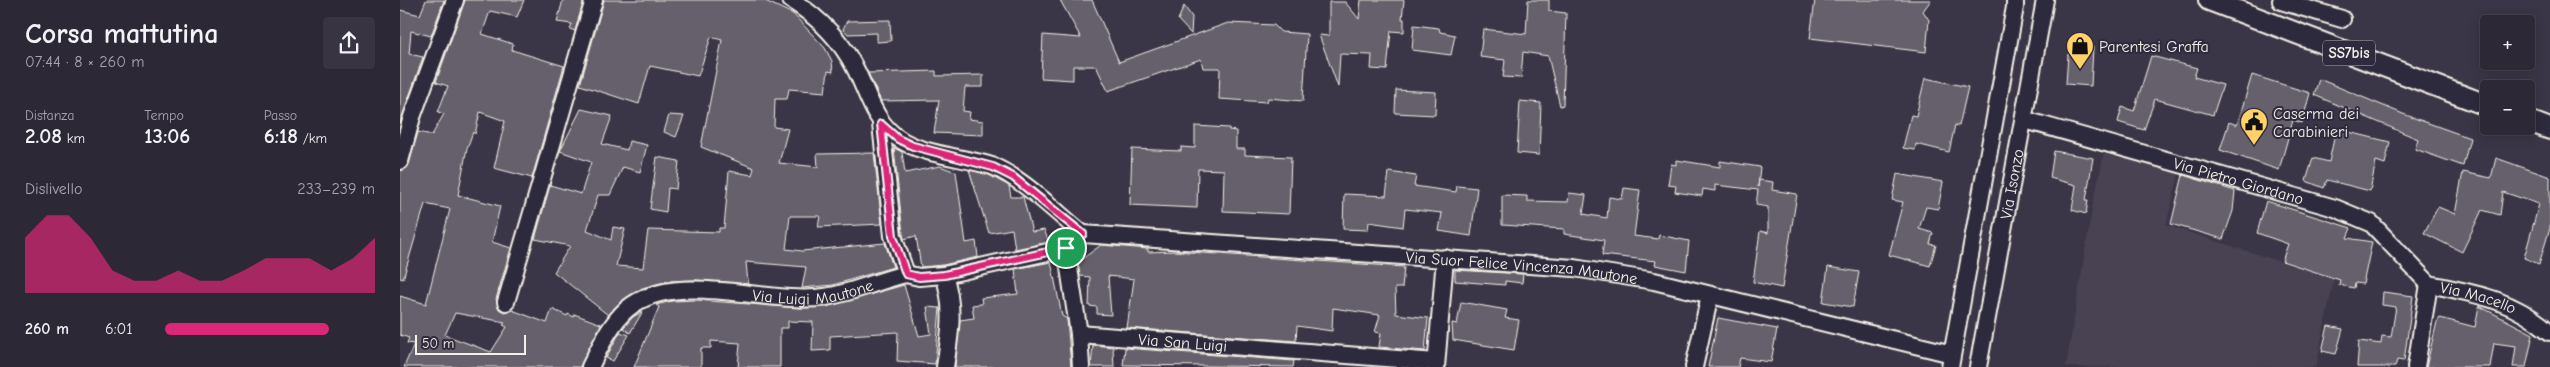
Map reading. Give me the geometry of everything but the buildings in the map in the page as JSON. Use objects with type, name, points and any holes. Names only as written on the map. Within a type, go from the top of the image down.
[{"type":"main road","name":"SS7bis","points":[[2210,0],[2480,103]]},
{"type":"main road","points":[[2535,123],[2550,129]]},
{"type":"street","points":[[400,161],[412,117],[455,0]]},
{"type":"street","points":[[506,302],[594,0]]},
{"type":"street","points":[[791,0],[829,29],[855,67],[881,124],[893,236],[906,274]]},
{"type":"street","name":"Via Isonzo","points":[[1951,360],[2015,0]]},
{"type":"street","name":"Via Isonzo","points":[[1978,367],[2045,0]]},
{"type":"street","points":[[2272,24],[2281,1],[2342,19]]},
{"type":"street","name":"Via Pietro Giordano","points":[[2024,120],[2335,208],[2371,223],[2429,284]]},
{"type":"street","points":[[881,124],[898,139],[913,146],[993,167],[1013,177],[1083,234],[1066,248],[1079,334],[1081,367]]},
{"type":"street","name":"Via Suor Felice Vincenza Mautone","points":[[1083,234],[1574,268],[1654,280],[1951,360]]},
{"type":"street","name":"Via Luigi Mautone","points":[[590,367],[612,326],[628,309],[648,298],[684,290],[785,298],[825,297],[906,274],[919,277],[944,275],[1066,248]]},
{"type":"street","points":[[1436,364],[1445,258]]},
{"type":"street","points":[[944,275],[952,296],[951,333],[945,367]]},
{"type":"street","points":[[2416,367],[2429,284]]},
{"type":"street","name":"Via Macello","points":[[2429,284],[2482,295],[2513,306],[2550,332]]},
{"type":"street","points":[[1694,367],[1710,295]]},
{"type":"street","name":"Via San Luigi","points":[[1079,334],[1436,364]]},
{"type":"shaded area","points":[[2104,154],[2179,174],[2166,225],[2334,279],[2316,367],[2066,367],[2092,209]]},
{"type":"place","name":"Parentesi Graffa","points":[[2080,70]]},
{"type":"place","name":"Caserma dei Carabinieri","points":[[2254,146]]},
{"type":"route","points":[[881,124],[898,139],[913,146],[993,167],[1013,177],[1083,234],[1066,248],[944,275],[919,277],[906,274],[893,236],[882,149],[881,124]]}]
